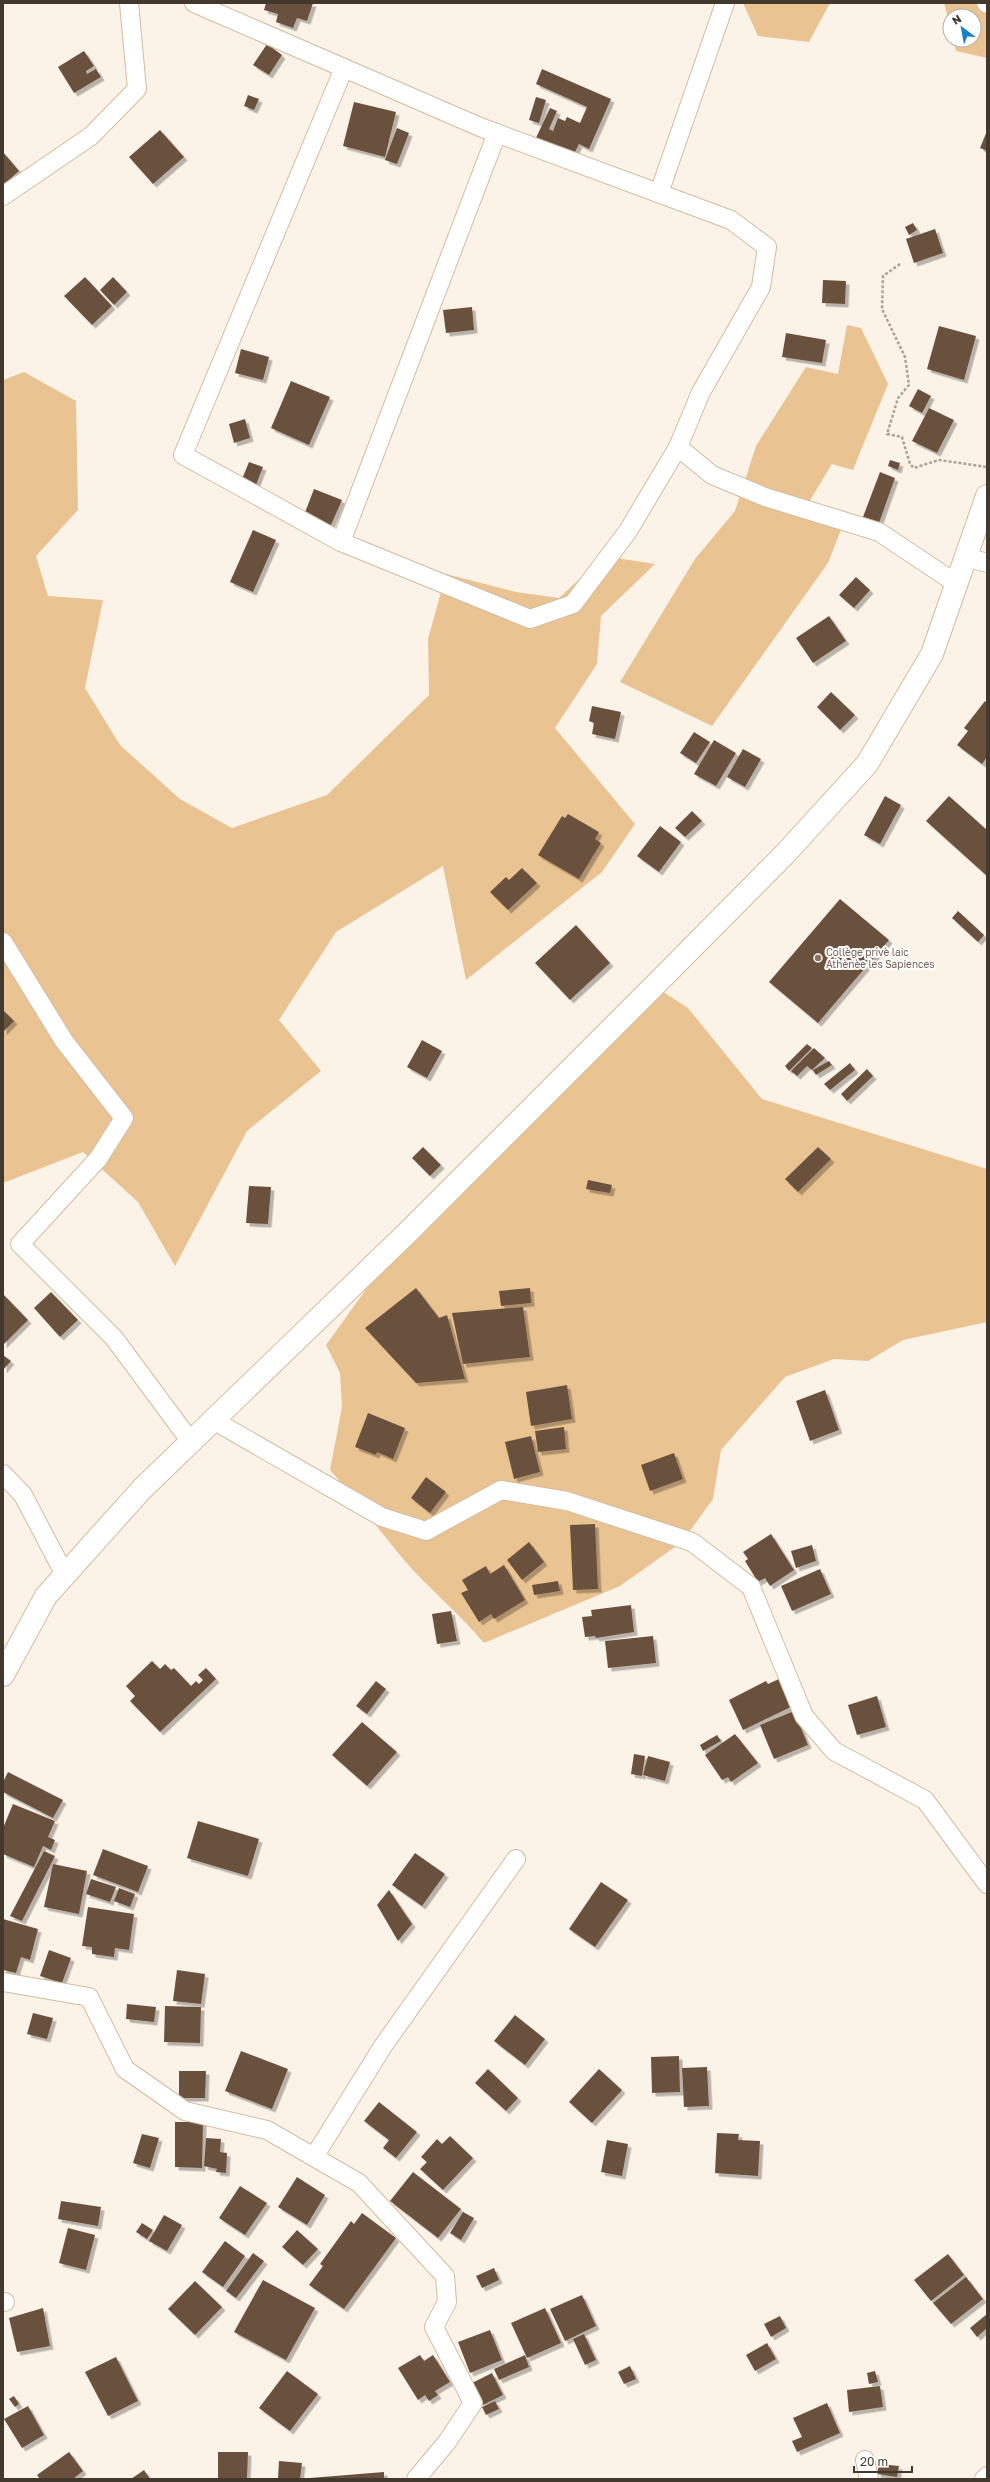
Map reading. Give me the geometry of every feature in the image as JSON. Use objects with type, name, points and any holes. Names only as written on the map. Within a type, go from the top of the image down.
[{"type":"street","points":[[3,196],[91,136],[137,89],[129,3]]},
{"type":"street","points":[[194,3],[497,133],[731,220],[767,247],[761,287],[701,392],[678,447],[628,531],[573,604],[530,619],[341,542],[183,455],[344,68]]},
{"type":"street","points":[[659,194],[725,3]]},
{"type":"street","points":[[341,542],[497,133]]},
{"type":"street","points":[[678,447],[712,475],[719,478],[765,497],[879,532],[957,584]]},
{"type":"street","points":[[3,1675],[46,1596],[142,1489],[406,1234],[709,931],[784,855],[867,764],[932,654],[987,496]]},
{"type":"street","points":[[966,557],[987,563]]},
{"type":"street","points":[[3,942],[64,1041],[124,1118],[98,1159],[20,1244],[114,1338],[191,1442]]},
{"type":"street","points":[[213,1420],[382,1517],[426,1531],[501,1490],[567,1501],[692,1542],[751,1587],[804,1716],[834,1751],[925,1800],[987,1884]]},
{"type":"street","points":[[3,1474],[23,1495],[65,1574]]},
{"type":"street","points":[[314,2157],[383,2046],[516,1859]]},
{"type":"street","points":[[3,1982],[89,1997],[125,2069],[185,2111],[267,2130],[359,2183],[446,2276],[447,2302],[434,2327],[473,2403],[447,2442],[416,2479]]},
{"type":"street","points":[[865,2460],[869,2479]]},
{"type":"street","points":[[984,2479],[987,2476]]},
{"type":"path","points":[[900,264],[883,276],[882,309],[905,357],[908,385],[898,398],[887,434],[902,437],[910,464],[914,468],[940,460],[987,467]]},
{"type":"shaded area","points":[[743,3],[830,3],[809,42],[758,36]]},
{"type":"shaded area","points":[[944,3],[987,3],[987,58],[956,51],[955,48],[982,48],[982,8],[945,8]]},
{"type":"shaded area","points":[[847,325],[861,328],[888,384],[853,470],[832,464],[806,507],[842,527],[828,563],[712,726],[620,682],[695,559],[735,511],[756,446],[806,367],[838,374]]},
{"type":"shaded area","points":[[24,372],[76,401],[78,510],[36,556],[48,596],[103,600],[85,688],[120,745],[180,799],[232,828],[327,795],[429,695],[428,639],[446,574],[516,592],[559,598],[604,556],[655,564],[601,616],[597,664],[555,728],[635,824],[602,872],[466,980],[443,866],[336,932],[279,1020],[321,1071],[247,1131],[175,1266],[138,1202],[83,1152],[3,1183],[3,380]]},
{"type":"shaded area","points":[[654,986],[688,1008],[762,1099],[987,1169],[987,1322],[903,1340],[868,1361],[834,1359],[785,1377],[721,1450],[713,1499],[682,1542],[620,1586],[484,1643],[404,1560],[330,1470],[342,1407],[340,1373],[326,1345],[406,1234]]},
{"type":"building","points":[[266,3],[313,3],[307,21],[297,18],[293,28],[276,22],[278,14],[264,10]]},
{"type":"building","points":[[267,44],[282,55],[269,75],[253,65]]},
{"type":"building","points":[[84,51],[94,66],[86,71],[87,74],[96,69],[101,77],[74,93],[58,67]]},
{"type":"building","points":[[542,69],[611,99],[589,149],[579,144],[573,156],[535,140],[550,108],[557,111],[549,129],[553,131],[558,118],[565,121],[567,117],[580,123],[587,107],[536,84]]},
{"type":"building","points":[[248,95],[259,99],[254,110],[244,106]]},
{"type":"building","points":[[536,97],[546,100],[539,123],[529,120]]},
{"type":"building","points":[[354,102],[396,112],[385,157],[343,146]]},
{"type":"building","points":[[397,128],[409,133],[397,164],[385,160]]},
{"type":"building","points":[[160,130],[184,157],[153,184],[129,157]]},
{"type":"building","points":[[987,131],[987,151],[980,148]]},
{"type":"building","points":[[3,152],[19,171],[3,185]]},
{"type":"building","points":[[913,223],[917,230],[909,235],[905,227]]},
{"type":"building","points":[[935,229],[943,253],[914,263],[906,239]]},
{"type":"building","points":[[85,277],[112,306],[92,325],[64,296]]},
{"type":"building","points":[[113,277],[127,292],[114,305],[100,290]]},
{"type":"building","points":[[823,280],[846,281],[845,304],[822,303]]},
{"type":"building","points":[[472,307],[474,330],[446,333],[443,310]]},
{"type":"building","points":[[939,326],[976,336],[964,380],[927,369]]},
{"type":"building","points":[[786,333],[826,340],[822,363],[782,357]]},
{"type":"building","points":[[241,349],[269,357],[263,380],[235,373]]},
{"type":"building","points":[[291,381],[330,397],[309,445],[271,428]]},
{"type":"building","points":[[918,389],[931,396],[922,413],[909,406]]},
{"type":"building","points":[[929,408],[954,420],[937,453],[912,441]]},
{"type":"building","points":[[245,419],[250,438],[234,443],[229,424]]},
{"type":"building","points":[[890,460],[900,463],[898,470],[888,466]]},
{"type":"building","points":[[249,462],[263,467],[254,490],[240,484]]},
{"type":"building","points":[[880,472],[895,478],[879,523],[863,517]]},
{"type":"building","points":[[314,489],[342,500],[331,525],[304,515]]},
{"type":"building","points":[[253,530],[276,540],[253,592],[230,582]]},
{"type":"building","points":[[856,577],[870,590],[854,608],[839,595]]},
{"type":"building","points":[[829,616],[846,641],[813,663],[796,638]]},
{"type":"building","points":[[831,692],[855,715],[840,730],[817,707]]},
{"type":"building","points":[[985,701],[987,703],[987,757],[982,764],[957,745],[968,731],[964,728]]},
{"type":"building","points":[[592,706],[621,712],[615,739],[592,734],[594,723],[589,721]]},
{"type":"building","points":[[694,732],[710,742],[696,763],[680,753]]},
{"type":"building","points":[[714,740],[736,753],[716,786],[694,774]]},
{"type":"building","points":[[743,749],[761,759],[745,787],[727,777]]},
{"type":"building","points":[[885,796],[901,805],[880,844],[864,835]]},
{"type":"building","points":[[949,796],[987,830],[987,876],[926,821]]},
{"type":"building","points":[[692,811],[702,821],[685,837],[675,828]]},
{"type":"building","points":[[568,814],[599,832],[595,839],[601,843],[579,879],[538,855],[562,816],[565,818]]},
{"type":"building","points":[[660,826],[681,842],[659,872],[637,856]]},
{"type":"building","points":[[522,868],[537,883],[508,910],[490,892],[506,877],[509,880]]},
{"type":"building","points":[[840,899],[889,940],[818,1023],[769,982]]},
{"type":"building","points":[[958,911],[984,935],[978,942],[952,918]]},
{"type":"building","points":[[576,925],[610,963],[570,1000],[535,963]]},
{"type":"building","points":[[3,1010],[14,1021],[3,1032]]},
{"type":"building","points":[[422,1040],[442,1051],[427,1078],[407,1067]]},
{"type":"building","points":[[807,1044],[812,1048],[789,1071],[785,1066]]},
{"type":"building","points":[[814,1048],[825,1058],[812,1070],[807,1066],[797,1076],[791,1071]]},
{"type":"building","points":[[829,1061],[832,1065],[816,1075],[813,1070]]},
{"type":"building","points":[[850,1063],[855,1070],[830,1090],[824,1084]]},
{"type":"building","points":[[867,1069],[873,1076],[847,1101],[841,1094]]},
{"type":"building","points":[[423,1147],[441,1165],[430,1176],[412,1158]]},
{"type":"building","points":[[818,1147],[831,1159],[798,1192],[785,1179]]},
{"type":"building","points":[[588,1180],[612,1185],[610,1193],[586,1189]]},
{"type":"building","points":[[249,1186],[271,1187],[268,1224],[246,1223]]},
{"type":"building","points":[[416,1288],[439,1318],[447,1315],[465,1379],[416,1383],[365,1328]]},
{"type":"building","points":[[530,1288],[531,1303],[501,1306],[499,1291]]},
{"type":"building","points":[[51,1292],[78,1320],[60,1337],[34,1308]]},
{"type":"building","points":[[3,1294],[28,1320],[3,1345]]},
{"type":"building","points":[[523,1307],[530,1357],[463,1364],[452,1313]]},
{"type":"building","points":[[3,1355],[11,1361],[3,1370]]},
{"type":"building","points":[[567,1385],[572,1419],[531,1426],[526,1392]]},
{"type":"building","points":[[825,1390],[839,1430],[810,1441],[796,1401]]},
{"type":"building","points":[[368,1413],[405,1428],[393,1459],[377,1452],[376,1455],[355,1447]]},
{"type":"building","points":[[564,1427],[566,1449],[538,1452],[535,1431]]},
{"type":"building","points":[[531,1436],[540,1472],[514,1479],[505,1442]]},
{"type":"building","points":[[674,1453],[683,1479],[650,1491],[641,1465]]},
{"type":"building","points":[[426,1477],[446,1492],[430,1513],[411,1498]]},
{"type":"building","points":[[595,1524],[598,1589],[573,1590],[570,1525]]},
{"type":"building","points":[[771,1534],[794,1570],[770,1586],[765,1578],[758,1582],[745,1561],[748,1559],[743,1552]]},
{"type":"building","points":[[529,1542],[544,1562],[522,1580],[507,1560]]},
{"type":"building","points":[[812,1545],[816,1561],[796,1568],[791,1551]]},
{"type":"building","points":[[504,1565],[525,1600],[494,1619],[491,1614],[479,1622],[461,1593],[468,1590],[462,1580],[486,1566],[490,1574]]},
{"type":"building","points":[[820,1569],[831,1594],[792,1611],[781,1586]]},
{"type":"building","points":[[558,1581],[560,1591],[534,1595],[532,1585]]},
{"type":"building","points":[[631,1605],[634,1632],[596,1638],[595,1636],[585,1637],[582,1617],[592,1616],[591,1610]]},
{"type":"building","points":[[451,1611],[457,1641],[437,1644],[432,1614]]},
{"type":"building","points":[[653,1636],[656,1663],[608,1668],[605,1641]]},
{"type":"building","points":[[152,1661],[160,1669],[165,1664],[171,1670],[174,1668],[191,1686],[196,1681],[199,1684],[203,1680],[198,1675],[206,1668],[216,1679],[160,1732],[130,1701],[135,1696],[126,1686]]},
{"type":"building","points":[[779,1679],[793,1706],[743,1730],[729,1700],[766,1681],[768,1684]]},
{"type":"building","points":[[376,1681],[386,1689],[367,1714],[356,1706]]},
{"type":"building","points":[[877,1696],[886,1727],[857,1735],[848,1705]]},
{"type":"building","points":[[794,1711],[808,1745],[774,1759],[760,1725]]},
{"type":"building","points":[[362,1722],[397,1752],[367,1786],[332,1755]]},
{"type":"building","points":[[735,1734],[758,1763],[731,1782],[728,1777],[722,1780],[705,1755]]},
{"type":"building","points":[[717,1735],[721,1741],[703,1751],[700,1745]]},
{"type":"building","points":[[634,1754],[645,1756],[642,1776],[631,1774]]},
{"type":"building","points":[[648,1756],[670,1762],[665,1781],[643,1775]]},
{"type":"building","points":[[8,1772],[63,1800],[53,1818],[3,1792],[3,1782]]},
{"type":"building","points":[[13,1804],[55,1821],[48,1837],[55,1840],[51,1850],[43,1846],[34,1867],[3,1854],[3,1828]]},
{"type":"building","points":[[198,1821],[259,1839],[248,1876],[187,1858]]},
{"type":"building","points":[[103,1849],[148,1866],[138,1892],[93,1875]]},
{"type":"building","points":[[44,1851],[55,1856],[22,1921],[10,1916]]},
{"type":"building","points":[[415,1853],[445,1874],[422,1906],[392,1885]]},
{"type":"building","points":[[53,1864],[87,1871],[79,1914],[44,1907]]},
{"type":"building","points":[[91,1879],[116,1887],[110,1902],[86,1894]]},
{"type":"building","points":[[601,1882],[628,1900],[595,1947],[569,1929]]},
{"type":"building","points":[[119,1888],[135,1894],[130,1907],[114,1901]]},
{"type":"building","points":[[389,1890],[412,1924],[398,1941],[377,1905]]},
{"type":"building","points":[[88,1907],[134,1914],[129,1950],[115,1948],[114,1957],[92,1954],[92,1947],[82,1946]]},
{"type":"building","points":[[3,1919],[38,1929],[30,1960],[21,1957],[16,1973],[3,1970]]},
{"type":"building","points":[[49,1950],[71,1958],[62,1983],[40,1976]]},
{"type":"building","points":[[177,1970],[205,1974],[201,2004],[173,2001]]},
{"type":"building","points":[[127,2004],[156,2007],[154,2022],[126,2019]]},
{"type":"building","points":[[165,2006],[201,2007],[200,2043],[164,2042]]},
{"type":"building","points":[[33,2013],[53,2018],[47,2039],[27,2034]]},
{"type":"building","points":[[515,2015],[545,2039],[525,2065],[494,2041]]},
{"type":"building","points":[[241,2051],[288,2069],[272,2109],[225,2091]]},
{"type":"building","points":[[679,2056],[680,2092],[652,2093],[651,2057]]},
{"type":"building","points":[[707,2067],[709,2106],[684,2107],[682,2068]]},
{"type":"building","points":[[488,2069],[518,2098],[506,2111],[475,2083]]},
{"type":"building","points":[[599,2069],[622,2090],[592,2123],[569,2102]]},
{"type":"building","points":[[179,2071],[206,2071],[205,2098],[179,2098]]},
{"type":"building","points":[[379,2102],[417,2132],[396,2158],[383,2148],[389,2140],[364,2121]]},
{"type":"building","points":[[175,2122],[203,2122],[202,2168],[175,2167]]},
{"type":"building","points":[[717,2133],[739,2134],[738,2140],[760,2141],[758,2176],[715,2173]]},
{"type":"building","points":[[142,2134],[159,2138],[150,2168],[133,2163]]},
{"type":"building","points":[[450,2136],[473,2158],[443,2190],[420,2169],[427,2162],[421,2157],[437,2139],[442,2144]]},
{"type":"building","points":[[206,2138],[221,2139],[220,2152],[227,2153],[226,2173],[216,2172],[217,2169],[204,2166]]},
{"type":"building","points":[[607,2140],[628,2144],[622,2176],[601,2172]]},
{"type":"building","points":[[413,2172],[461,2209],[438,2238],[390,2201]]},
{"type":"building","points":[[297,2177],[325,2195],[307,2225],[278,2207]]},
{"type":"building","points":[[240,2186],[267,2203],[245,2235],[219,2218]]},
{"type":"building","points":[[61,2201],[101,2207],[98,2226],[58,2219]]},
{"type":"building","points":[[463,2212],[474,2218],[461,2240],[450,2233]]},
{"type":"building","points":[[362,2213],[396,2238],[344,2309],[309,2285],[323,2266],[320,2264],[351,2221],[354,2224]]},
{"type":"building","points":[[164,2215],[182,2225],[167,2251],[149,2241]]},
{"type":"building","points":[[142,2223],[153,2230],[147,2239],[136,2232]]},
{"type":"building","points":[[68,2228],[95,2235],[86,2270],[59,2263]]},
{"type":"building","points":[[297,2230],[318,2249],[303,2265],[282,2247]]},
{"type":"building","points":[[225,2241],[245,2256],[223,2287],[202,2272]]},
{"type":"building","points":[[253,2253],[264,2261],[236,2298],[226,2291]]},
{"type":"building","points":[[948,2254],[964,2275],[931,2301],[914,2280]]},
{"type":"building","points":[[494,2268],[499,2280],[482,2288],[476,2276]]},
{"type":"building","points":[[966,2277],[983,2299],[951,2324],[933,2303]]},
{"type":"building","points":[[263,2280],[315,2308],[286,2360],[234,2332]]},
{"type":"building","points":[[195,2281],[222,2307],[195,2335],[168,2309]]},
{"type":"building","points":[[582,2295],[596,2326],[565,2341],[550,2309]]},
{"type":"building","points":[[43,2308],[50,2346],[17,2352],[9,2318]]},
{"type":"building","points":[[545,2308],[561,2343],[527,2358],[511,2323]]},
{"type":"building","points":[[987,2314],[987,2328],[977,2337],[970,2328]]},
{"type":"building","points":[[780,2316],[786,2328],[771,2337],[764,2324]]},
{"type":"building","points":[[490,2330],[502,2360],[470,2373],[458,2342]]},
{"type":"building","points":[[584,2334],[596,2360],[585,2365],[573,2339]]},
{"type":"building","points":[[767,2343],[776,2359],[755,2371],[746,2355]]},
{"type":"building","points":[[420,2355],[424,2361],[433,2355],[450,2382],[435,2391],[438,2395],[429,2401],[425,2395],[418,2400],[398,2368]]},
{"type":"building","points":[[525,2355],[529,2367],[499,2380],[494,2369]]},
{"type":"building","points":[[116,2357],[138,2401],[108,2416],[85,2372]]},
{"type":"building","points":[[630,2366],[636,2379],[624,2384],[618,2372]]},
{"type":"building","points":[[287,2371],[318,2394],[290,2431],[259,2408]]},
{"type":"building","points":[[875,2371],[878,2382],[869,2384],[867,2373]]},
{"type":"building","points":[[492,2373],[503,2395],[483,2405],[472,2383]]},
{"type":"building","points":[[880,2386],[883,2407],[849,2412],[847,2390]]},
{"type":"building","points":[[14,2396],[19,2404],[15,2407],[9,2399]]},
{"type":"building","points":[[495,2401],[499,2409],[486,2415],[482,2407]]},
{"type":"building","points":[[827,2403],[840,2433],[797,2452],[792,2441],[802,2437],[793,2418]]},
{"type":"building","points":[[28,2406],[44,2435],[22,2448],[4,2419]]},
{"type":"building","points":[[69,2452],[83,2471],[73,2479],[40,2479],[37,2475]]},
{"type":"building","points":[[218,2452],[248,2452],[247,2479],[218,2479]]},
{"type":"building","points":[[279,2461],[302,2463],[300,2479],[278,2479]]},
{"type":"building","points":[[879,2464],[899,2466],[897,2477],[877,2474]]},
{"type":"building","points":[[144,2470],[150,2479],[131,2479]]},
{"type":"building","points":[[384,2472],[384,2479],[310,2479],[310,2478]]},
{"type":"place","name":"Collège privè laic Athènèe les Sapiences","points":[[818,958]]}]
